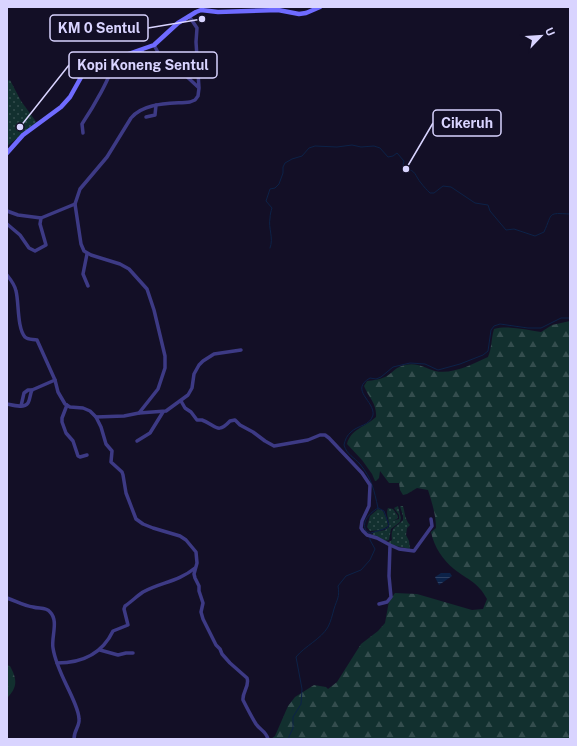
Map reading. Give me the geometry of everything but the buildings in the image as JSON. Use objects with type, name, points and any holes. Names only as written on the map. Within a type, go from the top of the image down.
[{"type":"street","points":[[289,7],[290,12]]},
{"type":"street","points":[[7,153],[9,148],[23,135],[61,107],[70,97],[84,72],[94,66],[154,46],[178,23],[200,8],[218,12],[278,10],[303,14],[320,7]]},
{"type":"street","points":[[139,413],[158,388],[165,368],[165,356],[151,300],[147,289],[125,266],[87,254],[82,248],[75,204],[80,189],[108,157],[133,116],[142,110],[156,106],[193,102],[198,96],[199,88],[196,42],[197,28],[189,16]]},
{"type":"street","points":[[154,46],[169,73],[177,71],[184,74],[199,88]]},
{"type":"street","points":[[142,50],[145,67],[149,70],[154,70]]},
{"type":"street","points":[[83,133],[82,124],[94,106],[113,68],[114,60]]},
{"type":"street","points":[[146,117],[155,115],[156,106]]},
{"type":"street","points":[[7,211],[18,215],[41,218],[75,204]]},
{"type":"street","points":[[7,224],[20,235],[29,248],[35,251],[46,246],[40,224],[41,218]]},
{"type":"street","points":[[87,254],[82,274],[88,286]]},
{"type":"street","points":[[7,275],[13,282],[17,292],[18,313],[23,334],[28,339],[37,340],[55,380],[58,392],[67,405],[70,407],[83,408],[96,417],[106,444],[111,449],[111,462],[122,472],[126,493],[136,520],[172,535],[180,536],[186,540],[197,555],[195,578],[199,586],[203,603],[201,612],[203,619],[222,654],[247,678],[248,681],[242,696],[243,700],[257,726],[262,729],[267,735],[268,739]]},
{"type":"street","points":[[96,417],[163,412],[181,401],[191,392],[194,374],[198,365],[203,361],[214,354],[241,350]]},
{"type":"street","points":[[7,404],[22,406],[28,403],[32,390],[55,380]]},
{"type":"street","points":[[181,401],[187,411],[191,412],[197,420],[202,420],[212,426],[220,428],[225,427],[230,420],[235,420],[240,425],[274,446],[308,440],[320,435],[330,438],[362,473],[370,486],[369,506],[363,518],[361,528],[364,533],[390,546],[414,551],[432,526],[431,519]]},
{"type":"street","points":[[67,405],[62,420],[66,433],[74,441],[78,456],[88,455]]},
{"type":"street","points":[[137,441],[150,433],[163,412]]},
{"type":"street","points":[[379,604],[387,602],[390,598],[390,546]]},
{"type":"street","points":[[57,663],[70,663],[85,659],[100,650],[110,638],[113,631],[128,625],[124,609],[125,606],[142,593],[176,580],[195,568]]},
{"type":"street","points":[[7,598],[33,608],[43,608],[50,612],[54,620],[53,647],[57,663],[80,718],[74,732],[74,739]]},
{"type":"street","points":[[100,650],[118,655],[133,653]]},
{"type":"green space","points":[[10,80],[21,101],[37,123],[7,146],[7,81]]},
{"type":"green space","points":[[570,321],[570,739],[271,739],[275,736],[288,706],[295,697],[314,685],[326,687],[328,689],[337,682],[361,644],[378,631],[385,623],[389,601],[395,593],[417,594],[472,610],[483,609],[487,599],[484,593],[476,585],[450,565],[437,548],[431,532],[436,528],[436,523],[434,509],[428,490],[417,488],[403,495],[400,490],[399,483],[389,483],[380,471],[379,478],[375,481],[362,460],[347,444],[355,432],[376,417],[374,405],[364,386],[367,381],[383,378],[399,367],[409,364],[442,372],[462,368],[488,357],[494,329],[511,328],[541,332],[552,325]]},
{"type":"green space","points":[[398,506],[401,518],[400,522],[391,529],[389,540],[385,541],[372,535],[374,532],[385,530],[389,527],[387,513],[388,508],[393,509],[398,516],[397,519],[392,521],[399,519],[399,515],[394,508]]},
{"type":"green space","points":[[400,506],[403,506],[406,519],[410,525],[407,528],[406,535],[409,541],[410,549],[387,543],[392,540],[392,532],[394,528],[403,520]]},
{"type":"green space","points":[[378,509],[383,511],[388,526],[382,530],[370,531],[367,527],[370,516]]},
{"type":"green space","points":[[7,665],[10,666],[12,671],[15,679],[15,686],[7,698]]},
{"type":"water","points":[[441,573],[450,573],[452,576],[439,585],[435,577]]},
{"type":"waterway","points":[[270,248],[270,214],[272,208],[266,201],[270,189],[275,188],[279,184],[285,163],[302,156],[309,148],[315,146],[374,146],[380,148],[388,157],[397,153],[404,161],[403,165],[406,169],[414,172],[430,193],[434,193],[443,186],[451,187],[475,203],[488,205],[490,211],[506,230],[514,229],[535,236],[544,232],[552,215],[570,214]]},
{"type":"waterway","points":[[288,739],[293,728],[293,717],[301,704],[302,689],[296,657],[317,639],[328,627],[338,598],[338,586],[346,576],[361,570],[370,560],[375,549],[370,540],[370,533],[366,531],[365,527],[365,521],[369,515],[378,508],[374,490],[364,469],[349,454],[344,445],[346,438],[350,433],[367,423],[373,415],[373,410],[362,391],[364,382],[370,378],[376,379],[381,377],[393,367],[410,363],[425,364],[438,370],[460,364],[483,355],[488,351],[491,330],[494,326],[500,324],[528,328],[541,328],[561,318],[570,318]]},
{"type":"waterway","points":[[371,533],[387,528],[389,525],[384,511],[378,508]]},
{"type":"place","name":"KM 0 Sentul","points":[[202,19]]},
{"type":"place","name":"Kopi Koneng Sentul","points":[[20,127]]},
{"type":"place","name":"Cikeruh","points":[[406,169]]}]
